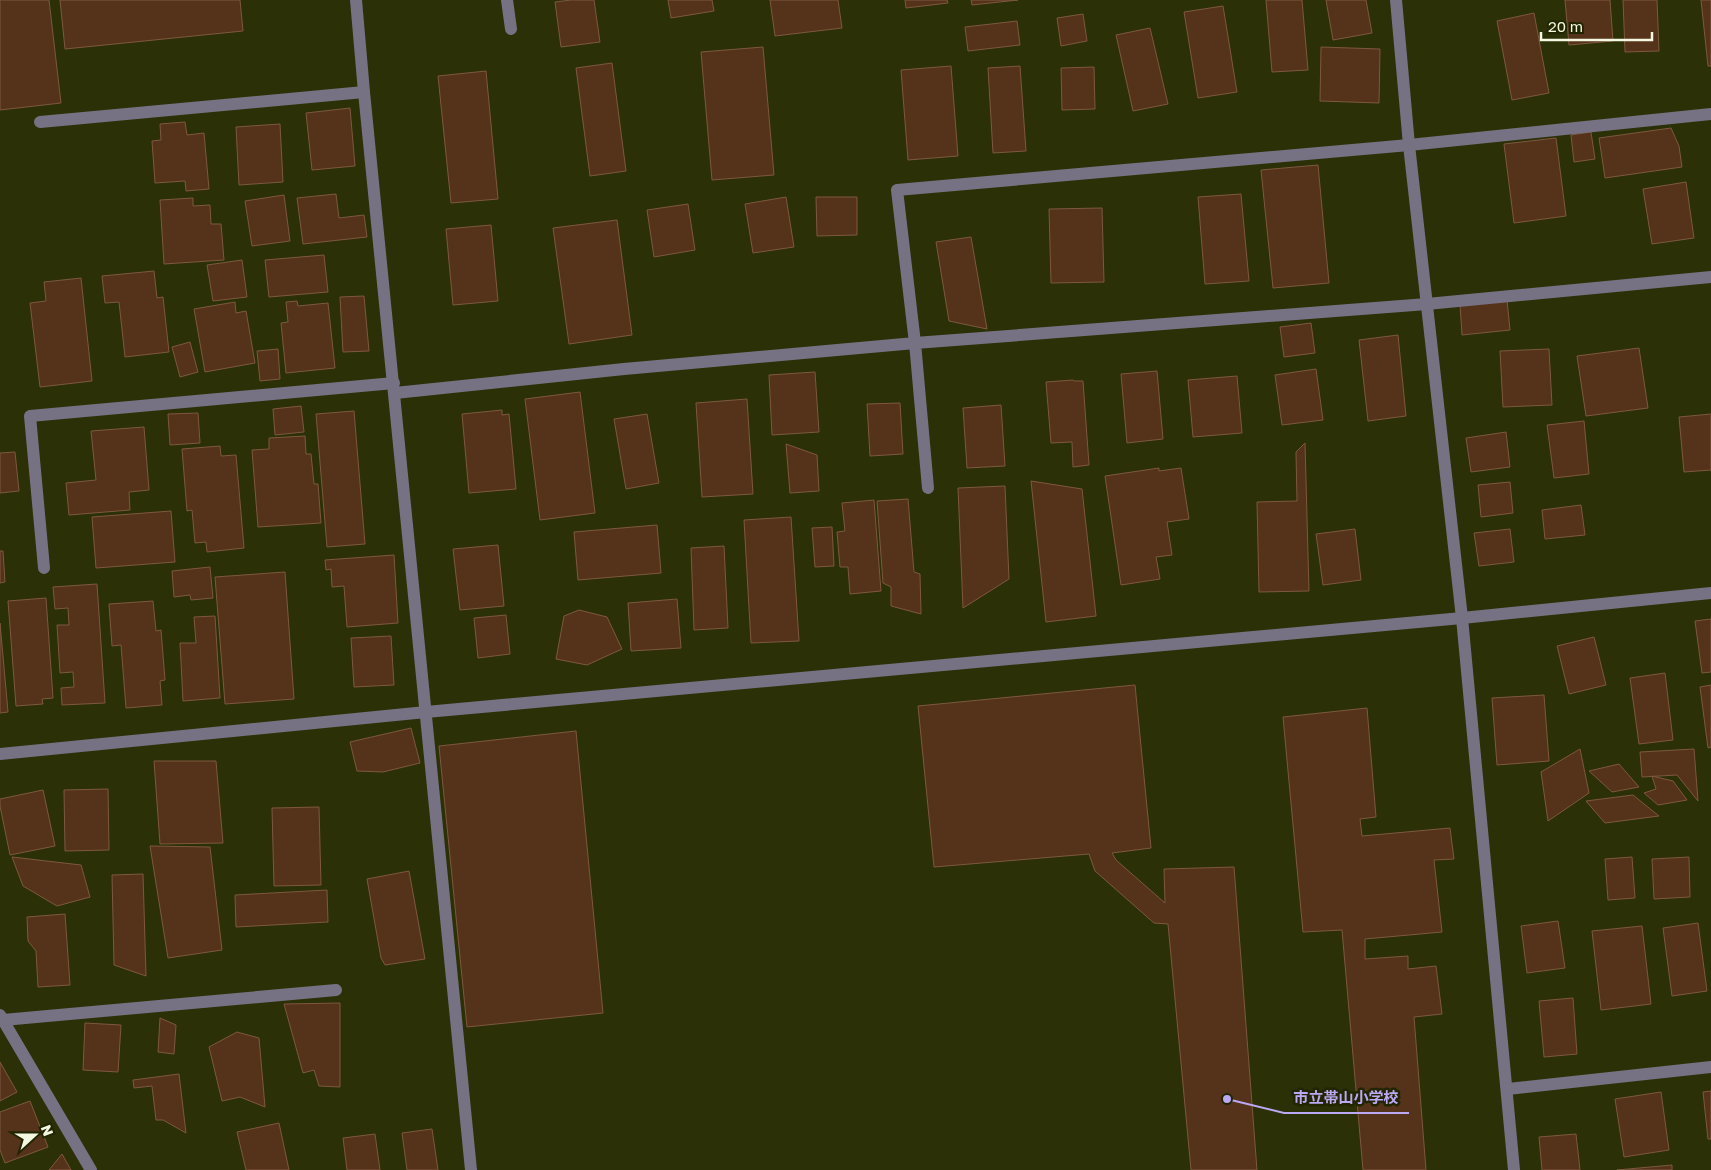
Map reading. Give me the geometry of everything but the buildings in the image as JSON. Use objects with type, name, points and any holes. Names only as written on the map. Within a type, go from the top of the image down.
[{"type":"street","points":[[356,0],[472,1170]]},
{"type":"street","points":[[508,0],[511,29]]},
{"type":"street","points":[[1396,0],[1462,618],[1508,1089],[1514,1170]]},
{"type":"street","points":[[40,122],[364,92]]},
{"type":"street","points":[[928,488],[915,344],[897,190],[1410,145],[1711,114]]},
{"type":"street","points":[[44,568],[30,416],[1428,304],[1711,277]]},
{"type":"street","points":[[0,754],[426,712],[1462,618],[1711,593]]},
{"type":"street","points":[[91,1170],[2,1018],[336,990]]},
{"type":"street","points":[[1508,1089],[1711,1066]]},
{"type":"place","name":"市立帯山小学校","points":[[1227,1099]]}]
